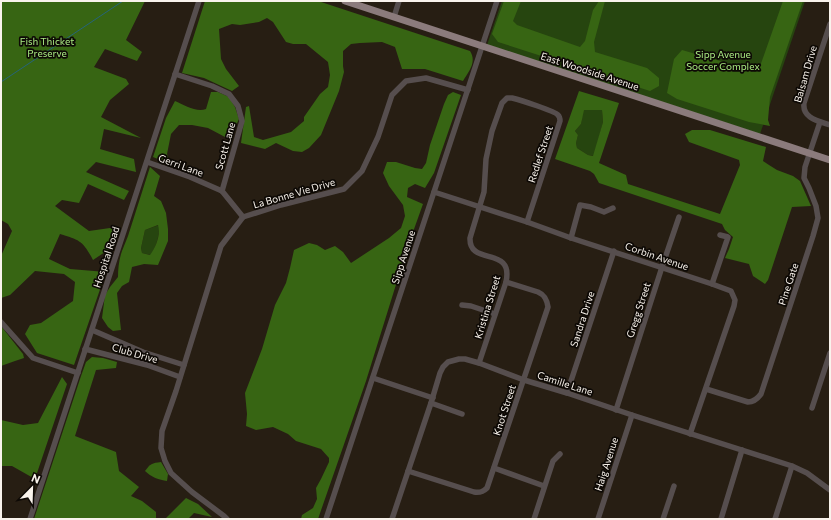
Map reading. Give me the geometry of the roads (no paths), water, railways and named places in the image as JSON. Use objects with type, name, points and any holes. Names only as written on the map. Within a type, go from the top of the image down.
[{"type":"main road","name":"East Woodside Avenue","points":[[345,1],[830,160]]},
{"type":"street","name":"Hospital Road","points":[[30,519],[200,1]]},
{"type":"street","points":[[394,17],[399,1]]},
{"type":"street","name":"Sipp Avenue","points":[[326,519],[497,1]]},
{"type":"street","name":"Balsam Drive","points":[[820,122],[809,117],[804,108],[804,103],[830,24]]},
{"type":"street","name":"Scott Lane","points":[[175,74],[212,86],[229,94],[238,106],[242,121],[222,191]]},
{"type":"street","name":"La Bonne Vie Drive","points":[[227,519],[192,492],[171,473],[161,448],[162,431],[221,246],[243,217],[281,205],[344,189],[362,171],[378,137],[392,95],[406,81],[426,78],[468,90]]},
{"type":"street","name":"Redlef Street","points":[[480,207],[484,192],[486,159],[492,131],[502,103],[506,98],[512,98],[555,112],[560,118],[527,222]]},
{"type":"street","points":[[820,122],[830,125]]},
{"type":"street","name":"Pine Gate","points":[[706,389],[748,402],[752,402],[761,394],[818,218],[815,202],[810,188],[804,178],[805,167],[820,122]]},
{"type":"street","name":"Gerri Lane","points":[[147,162],[190,177],[222,191],[243,217]]},
{"type":"street","name":"Corbin Avenue","points":[[434,192],[614,251],[712,284],[731,292],[735,300],[734,306],[690,434]]},
{"type":"street","points":[[571,238],[580,205],[604,212],[613,208]]},
{"type":"street","name":"Kristina Street","points":[[479,363],[507,276],[505,265],[497,260],[476,252],[469,243],[480,207]]},
{"type":"street","name":"Gregg Street","points":[[616,410],[679,217]]},
{"type":"street","points":[[712,284],[728,237],[720,235]]},
{"type":"street","name":"Sandra Drive","points":[[567,393],[614,251]]},
{"type":"street","name":"Knot Street","points":[[408,471],[478,493],[487,488],[548,307],[545,297],[542,294],[506,282]]},
{"type":"street","points":[[462,305],[471,306],[494,314]]},
{"type":"street","points":[[1,322],[33,358],[78,373]]},
{"type":"street","points":[[92,330],[144,352],[184,365]]},
{"type":"street","name":"Club Drive","points":[[85,349],[147,365],[180,376]]},
{"type":"street","points":[[812,408],[827,372],[830,353]]},
{"type":"street","name":"Camille Lane","points":[[392,519],[440,373],[448,362],[459,359],[479,363],[524,380],[792,466],[808,473],[830,490]]},
{"type":"street","points":[[372,378],[462,414]]},
{"type":"street","name":"Haig Avenue","points":[[598,519],[632,415]]},
{"type":"street","points":[[720,519],[742,450]]},
{"type":"street","points":[[534,519],[553,461],[560,454]]},
{"type":"street","points":[[775,519],[792,466]]},
{"type":"street","points":[[494,468],[544,486]]},
{"type":"street","points":[[663,519],[674,486]]},
{"type":"waterway","points":[[1,82],[123,1]]},
{"type":"park label","name":"Fish Thicket Preserve","points":[[47,46]]},
{"type":"park label","name":"Sipp Avenue Soccer Complex","points":[[723,60]]}]
